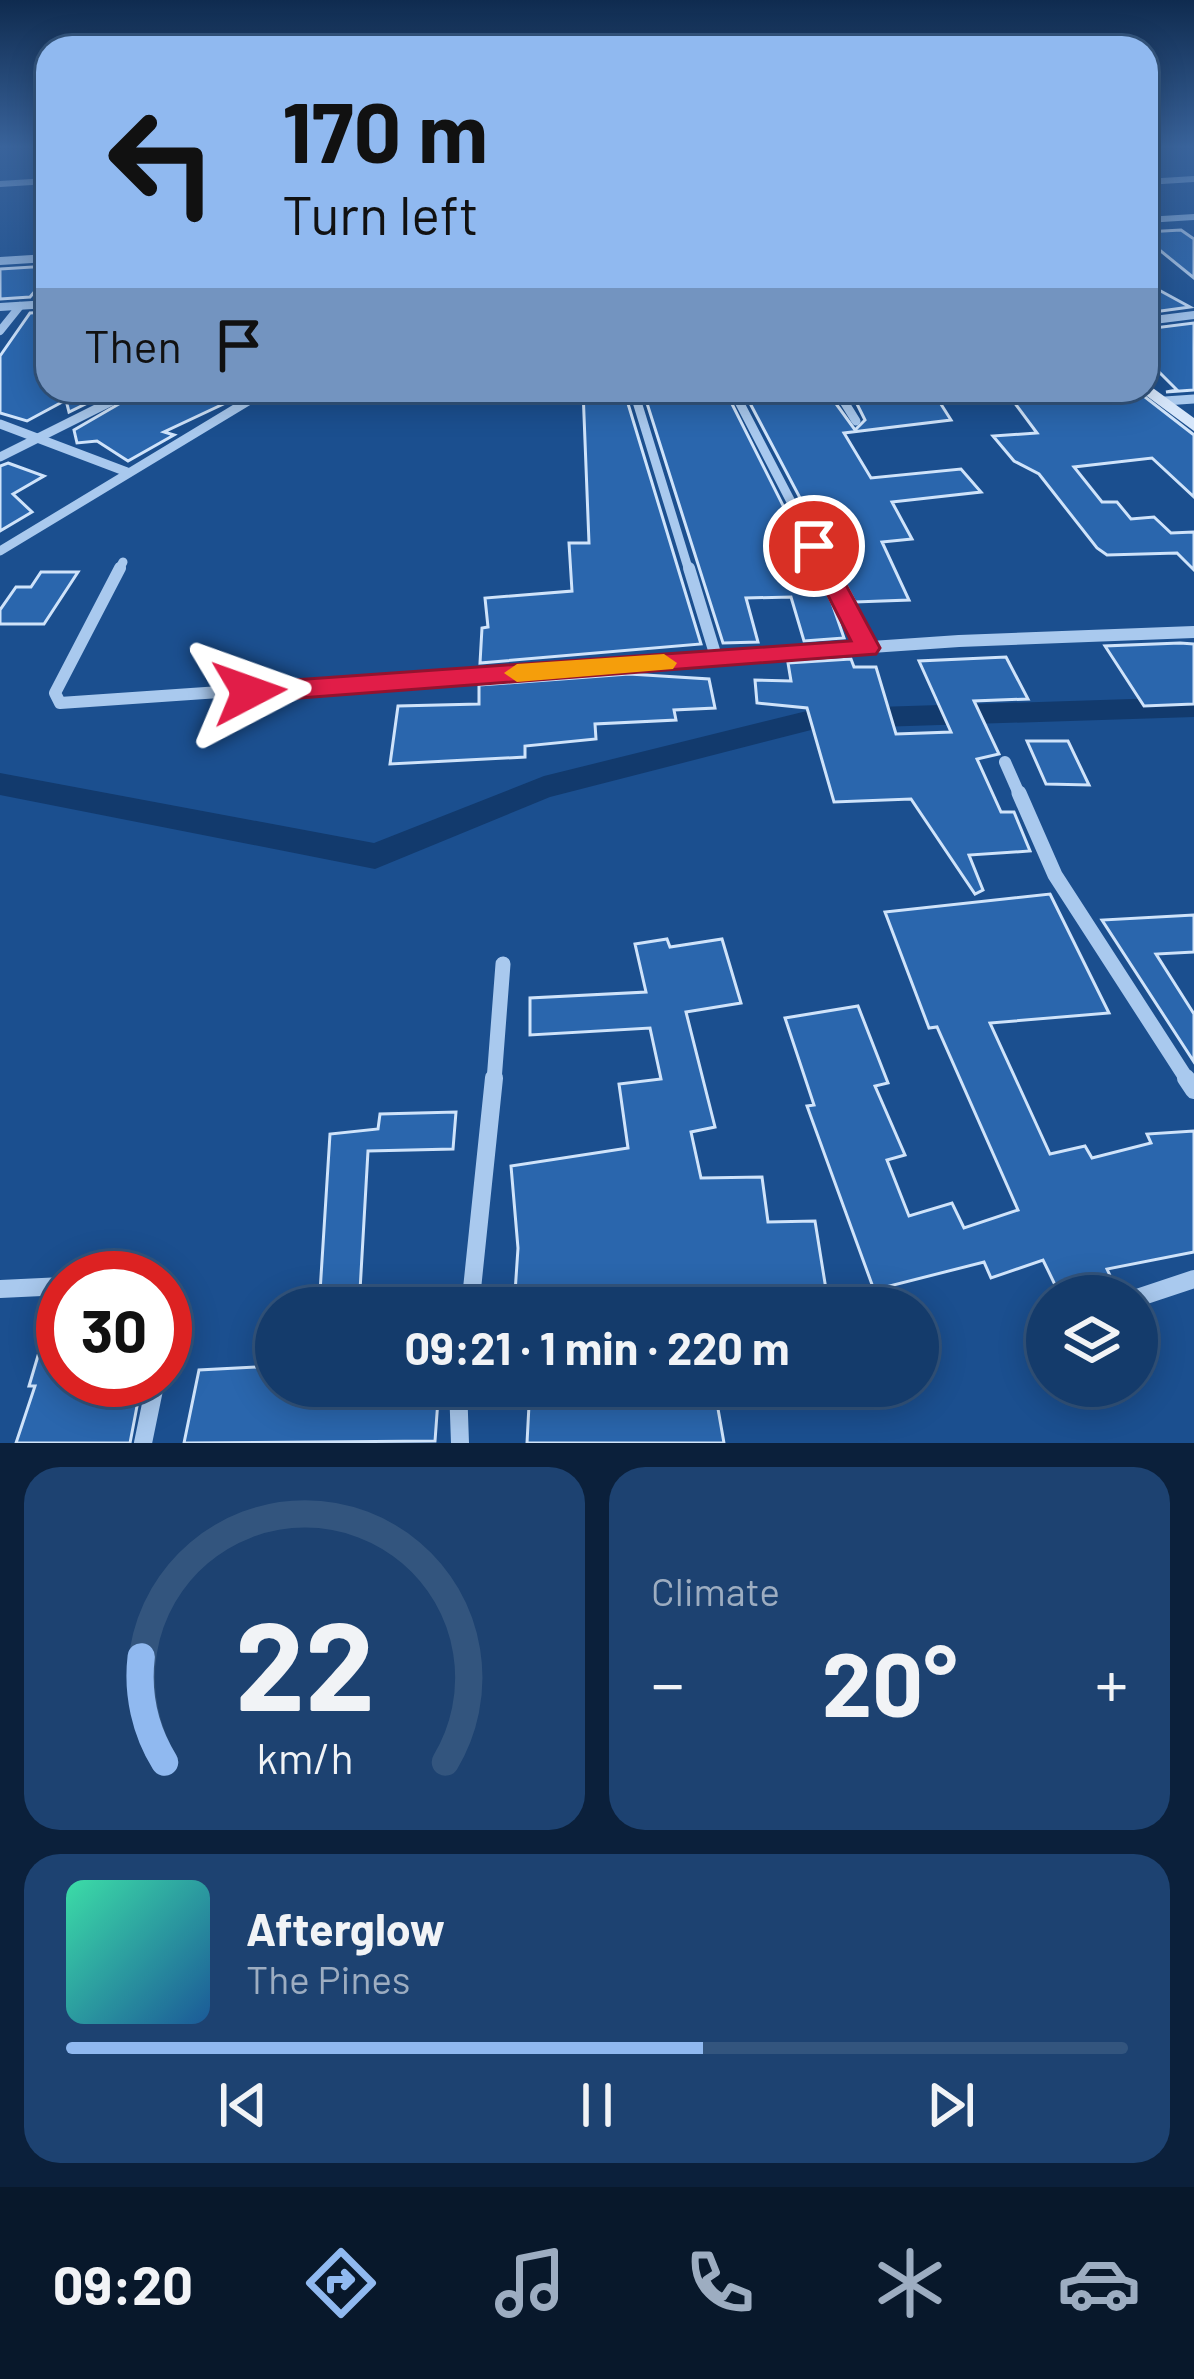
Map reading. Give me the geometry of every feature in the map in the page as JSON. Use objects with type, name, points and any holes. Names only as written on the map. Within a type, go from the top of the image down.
[{"type":"main road","points":[[1158,396],[1194,426]]},
{"type":"street","points":[[1158,219],[1194,217]]},
{"type":"street","points":[[0,261],[36,259]]},
{"type":"street","points":[[0,308],[36,305]]},
{"type":"street","points":[[0,331],[20,306]]},
{"type":"street","points":[[1158,320],[1194,315]]},
{"type":"street","points":[[1165,401],[1194,399]]},
{"type":"street","points":[[0,457],[111,402]]},
{"type":"street","points":[[0,551],[247,402]]},
{"type":"street","points":[[637,402],[717,660]]},
{"type":"street","points":[[739,402],[867,648]]},
{"type":"street","points":[[844,402],[856,421]]},
{"type":"street","points":[[0,424],[127,472]]},
{"type":"street","points":[[123,562],[55,693],[60,703],[867,648],[1194,632]]},
{"type":"street","points":[[1005,762],[1055,875],[1194,1090]]},
{"type":"street","points":[[473,1287],[503,964]]},
{"type":"street","points":[[1158,1291],[1194,1279]]},
{"type":"street","points":[[0,1289],[36,1287]]},
{"type":"street","points":[[143,1443],[150,1407]]},
{"type":"street","points":[[459,1407],[460,1443]]},
{"type":"building","points":[[1181,230],[1194,239],[1194,278],[1158,249],[1158,231]]},
{"type":"building","points":[[36,267],[36,290],[30,297],[0,299],[0,269]]},
{"type":"building","points":[[1158,290],[1190,307],[1158,311]]},
{"type":"building","points":[[30,313],[36,313],[36,402],[62,402],[27,421],[0,413],[0,356]]},
{"type":"building","points":[[1194,323],[1194,390],[1166,392],[1177,390],[1158,371],[1158,328]]},
{"type":"building","points":[[66,402],[89,402],[69,412]]},
{"type":"building","points":[[122,402],[228,402],[164,432],[174,435],[128,461],[97,441],[77,443],[74,430]]},
{"type":"building","points":[[583,402],[628,402],[701,644],[480,663],[482,628],[488,627],[485,598],[572,591],[569,543],[589,543]]},
{"type":"building","points":[[647,402],[731,402],[832,603],[844,638],[804,641],[791,597],[746,598],[758,642],[723,643]]},
{"type":"building","points":[[749,402],[835,402],[855,430],[865,420],[856,402],[940,402],[951,420],[844,433],[871,478],[961,469],[981,492],[892,502],[912,539],[882,542],[909,600],[855,602]]},
{"type":"building","points":[[1014,402],[1151,402],[1194,435],[1194,497],[1152,458],[1074,467],[1102,502],[1117,502],[1131,519],[1154,517],[1171,533],[1194,532],[1194,570],[1177,553],[1107,555],[1097,548],[1039,474],[1014,461],[993,436],[1037,433]]},
{"type":"building","points":[[8,463],[44,476],[13,494],[32,512],[0,531],[0,466]]},
{"type":"building","points":[[41,572],[78,572],[44,624],[0,624],[0,610],[16,587],[31,587]]},
{"type":"building","points":[[1194,644],[1194,704],[1144,706],[1105,646]]},
{"type":"building","points":[[1006,657],[1028,699],[974,701],[999,754],[977,759],[1001,812],[1014,812],[1030,851],[969,855],[983,890],[975,894],[911,799],[834,802],[807,708],[757,703],[755,680],[791,681],[788,663],[851,659],[854,667],[876,667],[896,734],[951,732],[919,661]]},
{"type":"building","points":[[629,674],[709,679],[715,708],[674,710],[676,720],[595,724],[596,739],[525,746],[525,757],[390,764],[398,706],[479,704],[479,685]]},
{"type":"building","points":[[1027,741],[1068,741],[1089,785],[1046,784]]},
{"type":"building","points":[[1050,894],[1109,1013],[990,1023],[1050,1154],[1085,1146],[1092,1158],[1151,1143],[1147,1134],[1194,1131],[1194,1252],[1107,1269],[1110,1275],[1050,1275],[1043,1260],[991,1278],[984,1262],[873,1287],[807,1106],[814,1105],[785,1018],[858,1006],[888,1083],[875,1086],[905,1155],[887,1160],[909,1216],[952,1203],[964,1228],[1018,1210],[937,1027],[929,1028],[885,912]]},
{"type":"building","points":[[1194,915],[1194,952],[1156,954],[1194,1014],[1194,1062],[1102,920]]},
{"type":"building","points":[[667,939],[670,947],[722,939],[741,1003],[686,1012],[715,1127],[691,1132],[701,1178],[762,1177],[768,1222],[815,1221],[826,1287],[515,1287],[518,1248],[511,1166],[628,1148],[619,1084],[661,1079],[650,1028],[530,1035],[530,998],[646,992],[635,944]]},
{"type":"building","points":[[456,1112],[453,1149],[368,1151],[360,1287],[320,1287],[330,1134],[378,1129],[380,1114]]},
{"type":"building","points":[[36,1362],[36,1407],[137,1407],[130,1443],[16,1443],[35,1386],[29,1386]]},
{"type":"building","points":[[255,1367],[255,1407],[437,1407],[435,1441],[184,1443],[199,1370]]},
{"type":"building","points":[[529,1407],[718,1407],[724,1443],[527,1443]]},
{"type":"waterway","points":[[0,784],[375,856],[544,787],[815,719],[1194,707]]},
{"type":"slow traffic","points":[[517,673],[664,663]]},
{"type":"route","points":[[249,692],[867,648],[814,546]]}]
